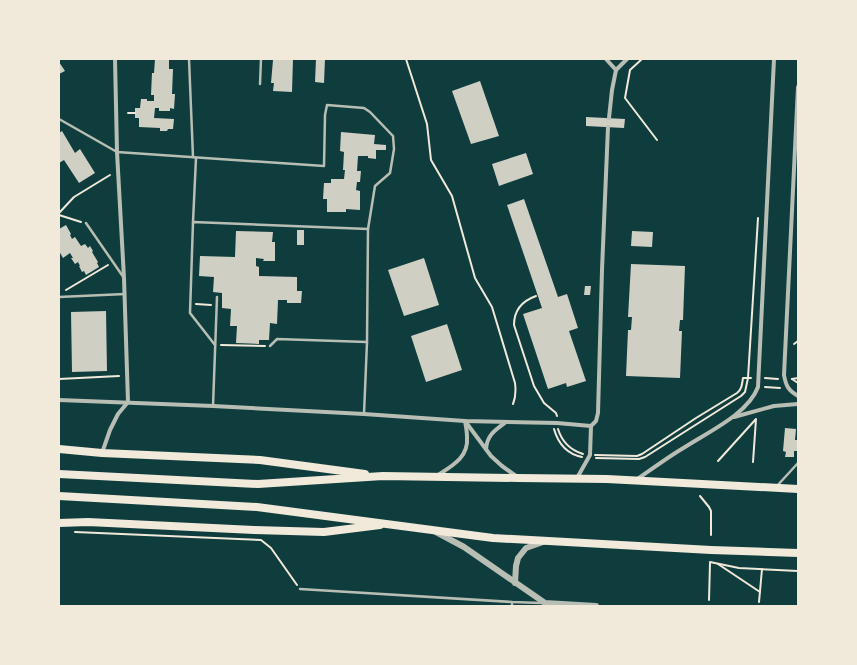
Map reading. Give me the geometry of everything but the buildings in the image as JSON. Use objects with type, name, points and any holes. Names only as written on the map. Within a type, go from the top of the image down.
[{"type":"highway","points":[[59,449],[102,453],[260,460],[383,476]]},
{"type":"highway","points":[[59,474],[258,484],[383,476],[577,478],[798,489]]},
{"type":"highway","points":[[59,496],[257,506],[493,538],[798,553]]},
{"type":"highway","points":[[59,524],[88,522],[324,532],[393,524]]},
{"type":"street","points":[[102,453],[110,430],[118,414],[128,402],[115,59]]},
{"type":"street","points":[[606,59],[616,70]]},
{"type":"street","points":[[609,118],[616,70],[627,59]]},
{"type":"street","points":[[635,481],[668,458],[732,418],[752,399],[758,387],[774,59]]},
{"type":"street","points":[[798,87],[784,375],[787,386],[798,396]]},
{"type":"street","points":[[577,478],[589,456],[591,426],[596,421],[598,413],[608,127]]},
{"type":"street","points":[[59,400],[213,406],[465,421],[555,423],[591,426]]},
{"type":"street","points":[[732,418],[774,406],[798,404]]},
{"type":"street","points":[[465,421],[491,456],[518,478]]},
{"type":"street","points":[[435,477],[462,458],[467,448],[468,438],[465,421]]},
{"type":"street","points":[[486,449],[486,443],[489,436],[495,429],[506,422]]},
{"type":"street","points":[[435,531],[464,547],[545,603],[596,606]]},
{"type":"street","points":[[515,583],[518,558],[526,548],[547,541]]},
{"type":"lane","points":[[190,59],[195,158],[190,313],[215,345]]},
{"type":"lane","points":[[260,84],[261,59]]},
{"type":"lane","points":[[59,119],[118,152],[324,166],[325,115],[327,105],[364,108],[370,112],[393,136],[394,149],[390,173],[375,186],[368,229],[367,342],[364,414]]},
{"type":"lane","points":[[193,222],[368,229]]},
{"type":"lane","points":[[86,223],[124,278]]},
{"type":"lane","points":[[59,297],[124,294]]},
{"type":"lane","points":[[213,406],[217,297]]},
{"type":"lane","points":[[270,346],[277,339],[367,342]]},
{"type":"lane","points":[[776,487],[798,464]]},
{"type":"lane","points":[[300,589],[545,603]]},
{"type":"path","points":[[406,59],[427,124],[431,160],[452,196],[476,278],[492,308],[515,383],[516,391],[513,404]]},
{"type":"path","points":[[642,59],[630,70],[625,98],[657,140]]},
{"type":"path","points":[[128,113],[135,113]]},
{"type":"path","points":[[86,223],[59,214],[74,198],[110,175]]},
{"type":"path","points":[[555,423],[561,437],[569,447],[577,452],[589,456],[639,459],[645,457],[742,396],[745,392],[749,378],[758,216]]},
{"type":"path","points":[[66,290],[113,262]]},
{"type":"path","points":[[536,296],[529,298],[518,308],[514,325],[534,386],[544,403],[556,413],[554,431],[561,445],[571,454],[576,456],[637,456],[642,454],[737,393],[741,390],[743,378],[749,378]]},
{"type":"path","points":[[200,304],[216,306]]},
{"type":"path","points":[[794,344],[798,340]]},
{"type":"path","points":[[215,345],[270,346]]},
{"type":"path","points":[[59,379],[119,376]]},
{"type":"path","points":[[765,378],[778,379]]},
{"type":"path","points":[[798,378],[792,379],[798,383]]},
{"type":"path","points":[[746,386],[780,388],[787,386]]},
{"type":"path","points":[[718,462],[756,419],[753,462]]},
{"type":"path","points":[[700,496],[711,511],[711,535]]},
{"type":"path","points":[[74,532],[261,540],[271,548],[300,589]]},
{"type":"path","points":[[709,600],[710,561],[739,568],[798,571]]},
{"type":"path","points":[[717,563],[760,592]]},
{"type":"path","points":[[759,602],[762,569]]}]
